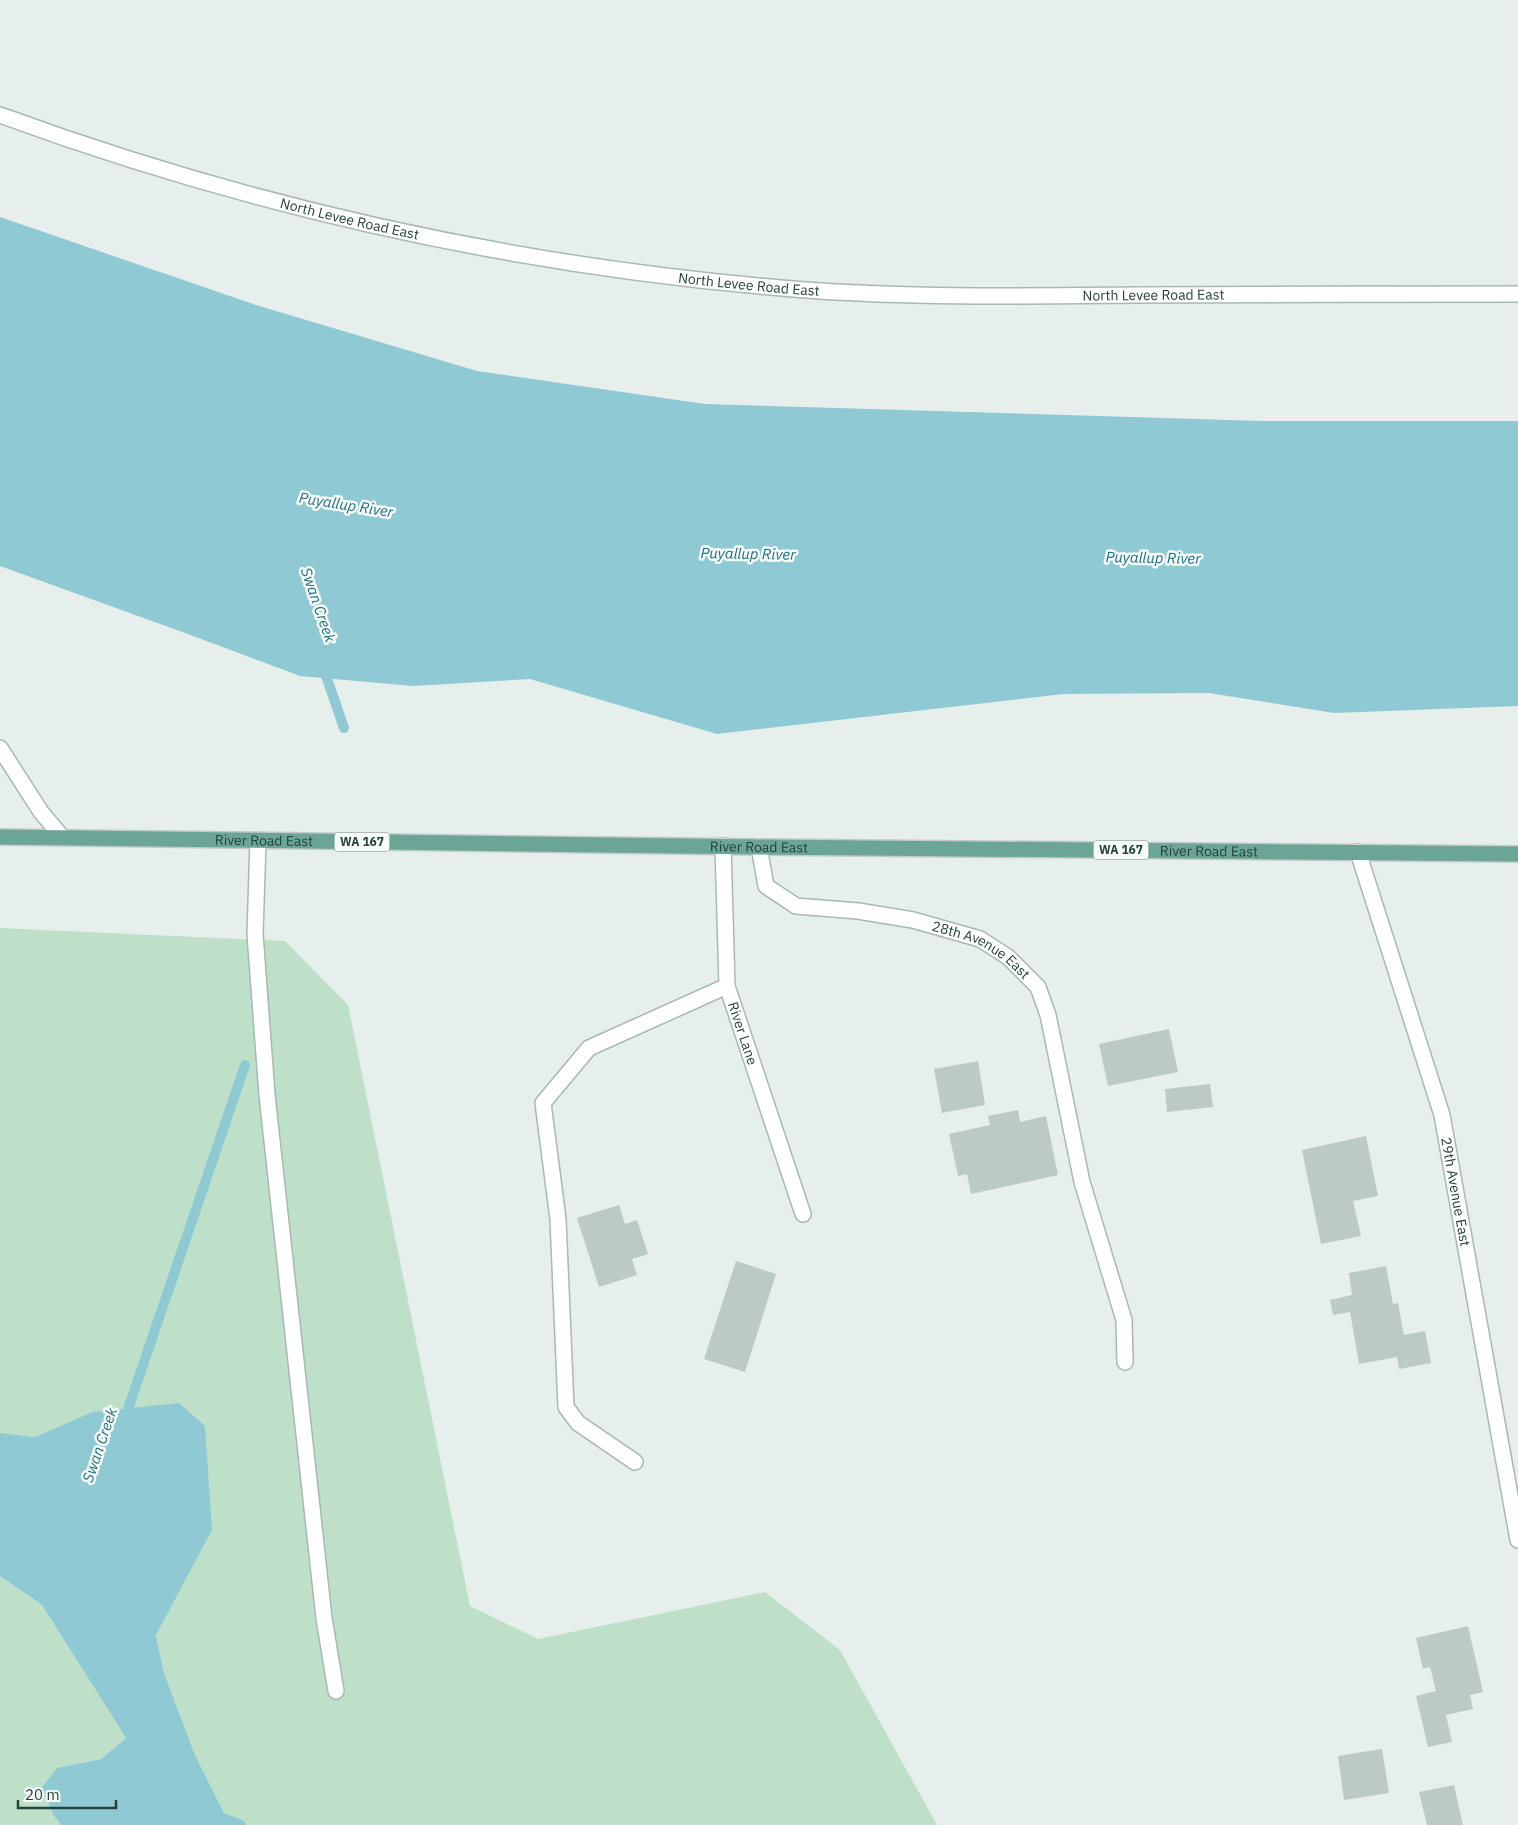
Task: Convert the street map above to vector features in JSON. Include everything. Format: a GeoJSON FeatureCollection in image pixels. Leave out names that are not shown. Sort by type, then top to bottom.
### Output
{"type":"FeatureCollection","features":[{"type":"Feature","properties":{"kind":"main road","name":"River Road East"},"geometry":{"type":"LineString","coordinates":[[0,837],[1518,854]]}},
{"type":"Feature","properties":{"kind":"street","name":"North Levee Road East"},"geometry":{"type":"LineString","coordinates":[[0,115],[62,138],[166,171],[270,200],[376,226],[483,248],[591,266],[699,280],[808,290],[937,296],[1518,294]]}},
{"type":"Feature","properties":{"kind":"street"},"geometry":{"type":"LineString","coordinates":[[0,748],[41,812],[63,838]]}},
{"type":"Feature","properties":{"kind":"street"},"geometry":{"type":"LineString","coordinates":[[258,841],[254,934],[267,1095],[324,1618],[336,1691]]}},
{"type":"Feature","properties":{"kind":"street","name":"River Lane"},"geometry":{"type":"LineString","coordinates":[[723,846],[728,986],[803,1214]]}},
{"type":"Feature","properties":{"kind":"street","name":"28th Avenue East"},"geometry":{"type":"LineString","coordinates":[[759,847],[766,886],[796,906],[913,920],[980,939],[1008,957],[1038,987],[1048,1015],[1082,1182],[1124,1320],[1125,1362]]}},
{"type":"Feature","properties":{"kind":"street","name":"29th Avenue East"},"geometry":{"type":"LineString","coordinates":[[1358,852],[1442,1115],[1518,1540]]}},
{"type":"Feature","properties":{"kind":"street"},"geometry":{"type":"LineString","coordinates":[[635,1462],[578,1423],[566,1407],[558,1219],[542,1103],[589,1048],[728,986]]}},
{"type":"Feature","properties":{"kind":"green space"},"geometry":{"type":"Polygon","coordinates":[[[0,928],[285,941],[348,1005],[470,1606],[538,1639],[765,1592],[840,1650],[937,1825],[230,1825],[195,1755],[164,1673],[156,1634],[212,1530],[92,1412],[35,1437],[0,1433],[0,928]]]}},
{"type":"Feature","properties":{"kind":"green space"},"geometry":{"type":"Polygon","coordinates":[[[0,1576],[42,1605],[126,1738],[101,1759],[57,1768],[54,1816],[61,1825],[0,1825],[0,1576]]]}},
{"type":"Feature","properties":{"kind":"water","name":"Puyallup River"},"geometry":{"type":"Polygon","coordinates":[[[0,217],[256,305],[477,371],[705,404],[1262,421],[1518,421],[1518,706],[1334,713],[1209,693],[1063,694],[717,734],[530,679],[413,686],[300,676],[0,566],[0,217]]]}},
{"type":"Feature","properties":{"kind":"water"},"geometry":{"type":"Polygon","coordinates":[[[179,1403],[205,1426],[212,1530],[156,1635],[164,1673],[195,1755],[230,1825],[61,1825],[54,1816],[42,1787],[57,1768],[101,1759],[126,1738],[42,1605],[0,1576],[0,1433],[35,1437],[92,1412],[179,1403]]]}},
{"type":"Feature","properties":{"kind":"building"},"geometry":{"type":"Polygon","coordinates":[[[1169,1029],[1178,1072],[1108,1086],[1099,1044],[1169,1029]]]}},
{"type":"Feature","properties":{"kind":"building"},"geometry":{"type":"Polygon","coordinates":[[[978,1061],[985,1105],[942,1113],[934,1069],[978,1061]]]}},
{"type":"Feature","properties":{"kind":"building"},"geometry":{"type":"Polygon","coordinates":[[[1210,1084],[1213,1107],[1167,1112],[1165,1089],[1210,1084]]]}},
{"type":"Feature","properties":{"kind":"building"},"geometry":{"type":"Polygon","coordinates":[[[1018,1110],[1020,1122],[1046,1116],[1058,1175],[971,1194],[967,1174],[958,1176],[949,1134],[990,1125],[988,1116],[1018,1110]]]}},
{"type":"Feature","properties":{"kind":"building"},"geometry":{"type":"Polygon","coordinates":[[[1366,1136],[1378,1196],[1353,1201],[1361,1236],[1321,1244],[1302,1150],[1366,1136]]]}},
{"type":"Feature","properties":{"kind":"building"},"geometry":{"type":"Polygon","coordinates":[[[619,1205],[625,1224],[637,1220],[648,1254],[632,1259],[637,1275],[599,1287],[577,1218],[619,1205]]]}},
{"type":"Feature","properties":{"kind":"building"},"geometry":{"type":"Polygon","coordinates":[[[736,1261],[776,1274],[745,1372],[704,1359],[736,1261]]]}},
{"type":"Feature","properties":{"kind":"building"},"geometry":{"type":"Polygon","coordinates":[[[1386,1266],[1393,1304],[1398,1303],[1404,1335],[1425,1331],[1431,1363],[1399,1369],[1397,1357],[1359,1364],[1350,1312],[1333,1315],[1330,1300],[1352,1295],[1349,1273],[1386,1266]]]}},
{"type":"Feature","properties":{"kind":"building"},"geometry":{"type":"Polygon","coordinates":[[[1468,1626],[1483,1692],[1470,1695],[1473,1709],[1446,1715],[1452,1742],[1428,1747],[1416,1696],[1436,1691],[1430,1667],[1423,1669],[1416,1638],[1468,1626]]]}},
{"type":"Feature","properties":{"kind":"building"},"geometry":{"type":"Polygon","coordinates":[[[1382,1749],[1389,1793],[1344,1800],[1338,1756],[1382,1749]]]}},
{"type":"Feature","properties":{"kind":"building"},"geometry":{"type":"Polygon","coordinates":[[[1454,1785],[1463,1825],[1427,1825],[1419,1792],[1454,1785]]]}},
{"type":"Feature","properties":{"kind":"waterway","name":"Swan Creek"},"geometry":{"type":"LineString","coordinates":[[323,667],[344,728]]}},
{"type":"Feature","properties":{"kind":"waterway","name":"Swan Creek"},"geometry":{"type":"LineString","coordinates":[[124,1421],[245,1065]]}},
{"type":"Feature","properties":{"kind":"waterway"},"geometry":{"type":"LineString","coordinates":[[214,1815],[241,1825]]}}]}
